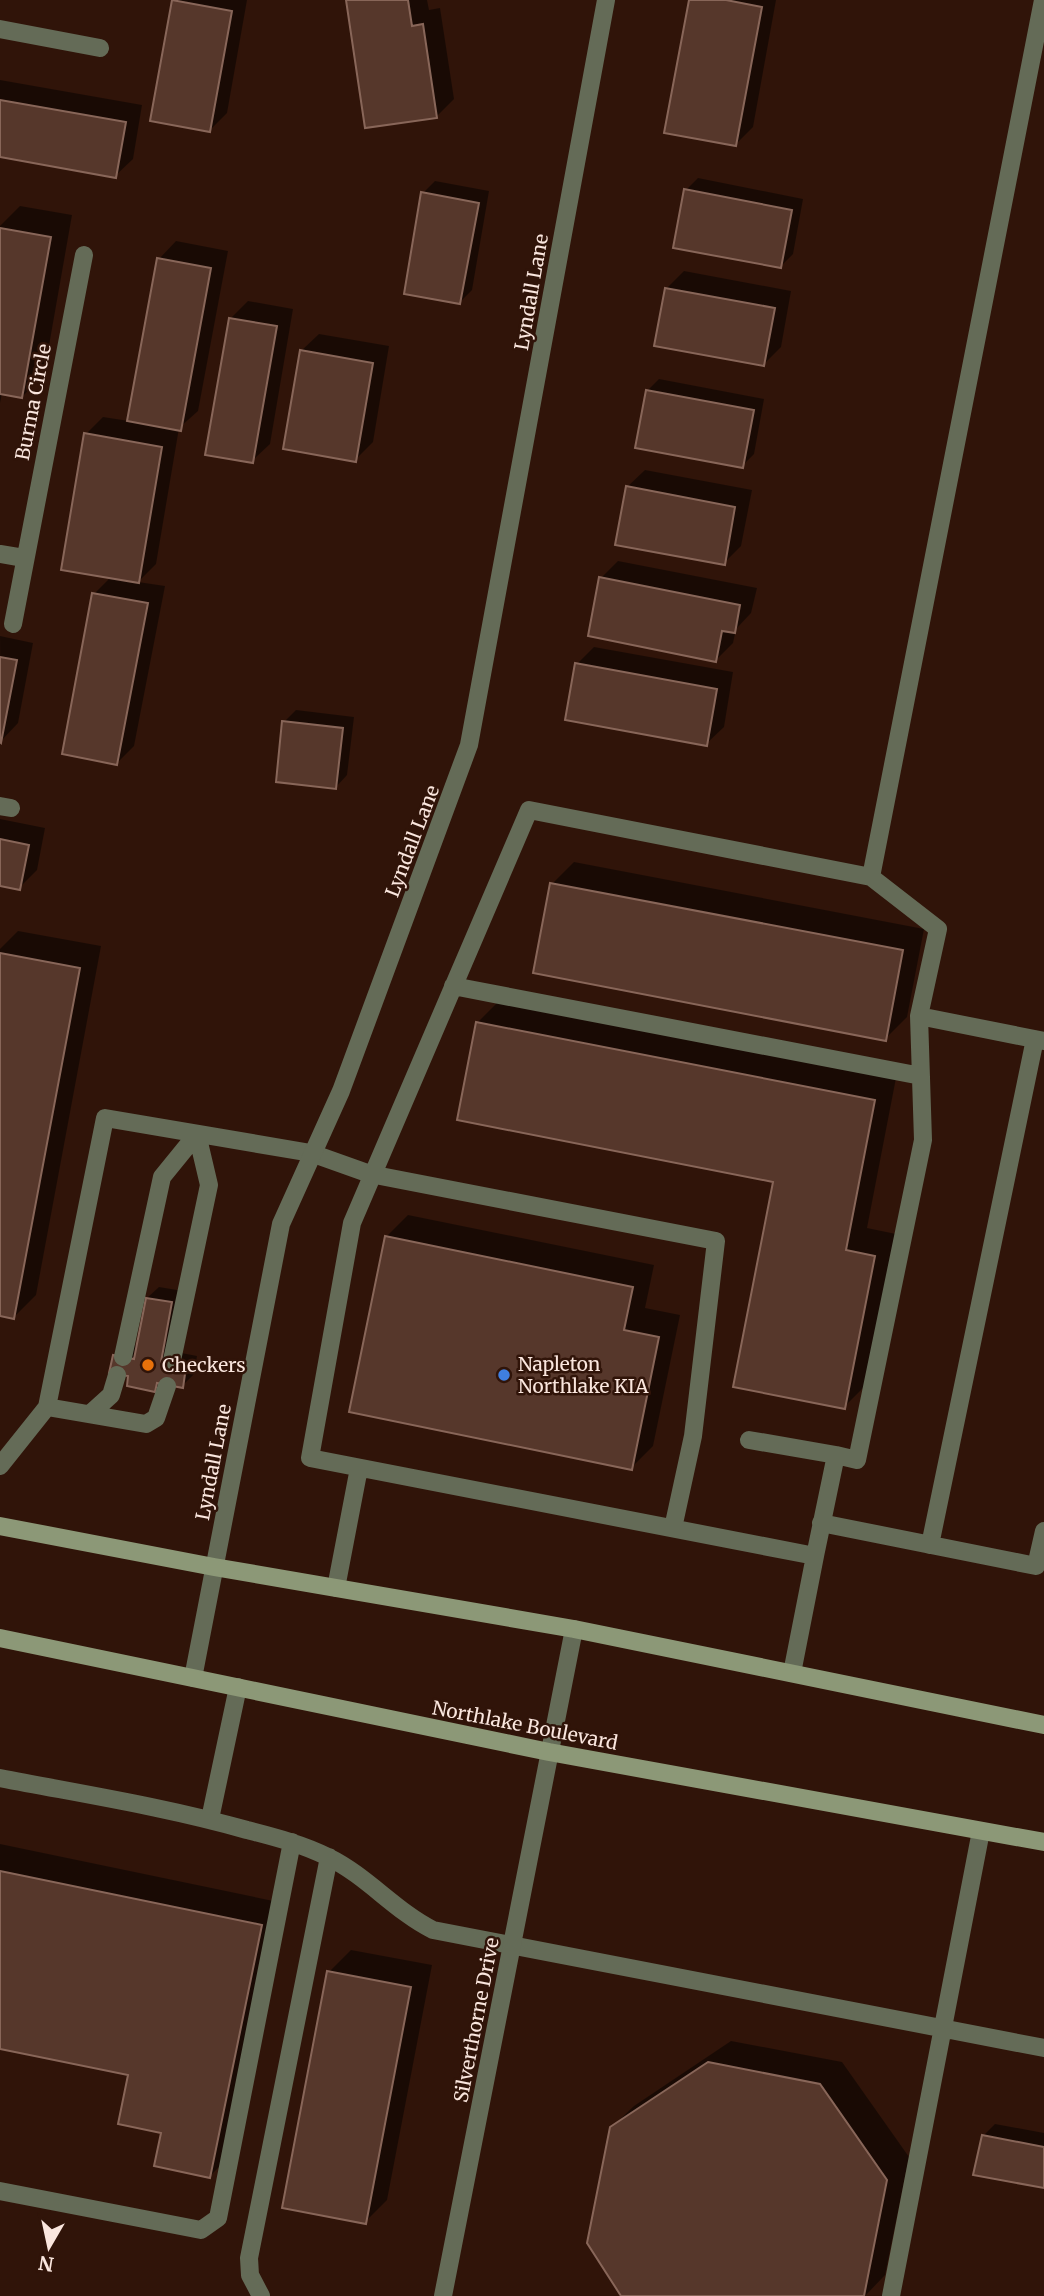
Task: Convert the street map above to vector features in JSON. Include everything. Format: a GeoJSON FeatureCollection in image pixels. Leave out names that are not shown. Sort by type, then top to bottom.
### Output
{"type":"FeatureCollection","features":[{"type":"Feature","properties":{"kind":"main road"},"geometry":{"type":"LineString","coordinates":[[0,1525],[214,1567],[575,1629],[1044,1725]]}},
{"type":"Feature","properties":{"kind":"main road","name":"Northlake Boulevard"},"geometry":{"type":"LineString","coordinates":[[0,1638],[549,1752],[1044,1842]]}},
{"type":"Feature","properties":{"kind":"street","name":"Lyndall Lane"},"geometry":{"type":"LineString","coordinates":[[193,1678],[281,1224],[341,1091],[469,745],[606,0]]}},
{"type":"Feature","properties":{"kind":"street"},"geometry":{"type":"LineString","coordinates":[[871,877],[1044,0]]}},
{"type":"Feature","properties":{"kind":"street"},"geometry":{"type":"LineString","coordinates":[[0,29],[100,48]]}},
{"type":"Feature","properties":{"kind":"street","name":"Burma Circle"},"geometry":{"type":"LineString","coordinates":[[13,624],[84,255]]}},
{"type":"Feature","properties":{"kind":"street"},"geometry":{"type":"LineString","coordinates":[[0,554],[24,558]]}},
{"type":"Feature","properties":{"kind":"street"},"geometry":{"type":"LineString","coordinates":[[749,1440],[857,1460],[923,1140],[919,1016],[938,929],[871,877],[529,810],[370,1174],[352,1223],[310,1458],[815,1556]]}},
{"type":"Feature","properties":{"kind":"street"},"geometry":{"type":"LineString","coordinates":[[453,986],[921,1076]]}},
{"type":"Feature","properties":{"kind":"street"},"geometry":{"type":"LineString","coordinates":[[919,1016],[1039,1040],[930,1545]]}},
{"type":"Feature","properties":{"kind":"street"},"geometry":{"type":"LineString","coordinates":[[0,1466],[47,1407],[105,1118],[311,1153],[370,1174],[716,1241],[693,1436],[673,1528]]}},
{"type":"Feature","properties":{"kind":"street"},"geometry":{"type":"LineString","coordinates":[[123,1357],[162,1177],[197,1134]]}},
{"type":"Feature","properties":{"kind":"street"},"geometry":{"type":"LineString","coordinates":[[171,1365],[209,1185],[197,1134]]}},
{"type":"Feature","properties":{"kind":"street"},"geometry":{"type":"LineString","coordinates":[[90,1414],[111,1395],[117,1375]]}},
{"type":"Feature","properties":{"kind":"street"},"geometry":{"type":"LineString","coordinates":[[47,1407],[146,1424],[156,1418],[167,1386]]}},
{"type":"Feature","properties":{"kind":"street"},"geometry":{"type":"LineString","coordinates":[[792,1673],[835,1455]]}},
{"type":"Feature","properties":{"kind":"street"},"geometry":{"type":"LineString","coordinates":[[336,1588],[359,1468]]}},
{"type":"Feature","properties":{"kind":"street"},"geometry":{"type":"LineString","coordinates":[[821,1523],[1036,1566],[1044,1531]]}},
{"type":"Feature","properties":{"kind":"street","name":"Silverthorne Drive"},"geometry":{"type":"LineString","coordinates":[[443,2296],[575,1629]]}},
{"type":"Feature","properties":{"kind":"street"},"geometry":{"type":"LineString","coordinates":[[210,1819],[238,1687]]}},
{"type":"Feature","properties":{"kind":"street"},"geometry":{"type":"LineString","coordinates":[[0,1777],[210,1819],[292,1842],[329,1857],[377,1888],[415,1920],[433,1930],[1044,2048]]}},
{"type":"Feature","properties":{"kind":"street"},"geometry":{"type":"LineString","coordinates":[[891,2296],[981,1831]]}},
{"type":"Feature","properties":{"kind":"street"},"geometry":{"type":"LineString","coordinates":[[0,2191],[201,2230],[218,2218],[292,1842]]}},
{"type":"Feature","properties":{"kind":"street"},"geometry":{"type":"LineString","coordinates":[[261,2296],[250,2275],[249,2258],[329,1857]]}},
{"type":"Feature","properties":{"kind":"building"},"geometry":{"type":"Polygon","coordinates":[[[172,0],[232,11],[210,132],[150,121],[172,0]]]}},
{"type":"Feature","properties":{"kind":"building"},"geometry":{"type":"Polygon","coordinates":[[[346,0],[408,0],[412,26],[423,24],[437,118],[365,128],[346,0]]]}},
{"type":"Feature","properties":{"kind":"building"},"geometry":{"type":"Polygon","coordinates":[[[689,0],[726,0],[762,7],[736,146],[664,133],[689,0]]]}},
{"type":"Feature","properties":{"kind":"building"},"geometry":{"type":"Polygon","coordinates":[[[0,100],[126,122],[116,178],[0,157],[0,100]]]}},
{"type":"Feature","properties":{"kind":"building"},"geometry":{"type":"Polygon","coordinates":[[[684,189],[792,210],[781,268],[673,248],[684,189]]]}},
{"type":"Feature","properties":{"kind":"building"},"geometry":{"type":"Polygon","coordinates":[[[421,192],[479,203],[460,304],[404,294],[421,192]]]}},
{"type":"Feature","properties":{"kind":"building"},"geometry":{"type":"Polygon","coordinates":[[[0,228],[51,237],[22,398],[0,394],[0,228]]]}},
{"type":"Feature","properties":{"kind":"building"},"geometry":{"type":"Polygon","coordinates":[[[157,258],[211,268],[181,431],[127,421],[157,258]]]}},
{"type":"Feature","properties":{"kind":"building"},"geometry":{"type":"Polygon","coordinates":[[[665,288],[775,308],[764,366],[654,346],[665,288]]]}},
{"type":"Feature","properties":{"kind":"building"},"geometry":{"type":"Polygon","coordinates":[[[229,318],[277,326],[253,463],[205,455],[229,318]]]}},
{"type":"Feature","properties":{"kind":"building"},"geometry":{"type":"Polygon","coordinates":[[[300,350],[373,363],[356,462],[283,449],[300,350]]]}},
{"type":"Feature","properties":{"kind":"building"},"geometry":{"type":"Polygon","coordinates":[[[646,390],[754,410],[743,468],[635,448],[646,390]]]}},
{"type":"Feature","properties":{"kind":"building"},"geometry":{"type":"Polygon","coordinates":[[[84,433],[162,447],[139,583],[61,570],[84,433]]]}},
{"type":"Feature","properties":{"kind":"building"},"geometry":{"type":"Polygon","coordinates":[[[626,486],[735,507],[725,565],[615,545],[626,486]]]}},
{"type":"Feature","properties":{"kind":"building"},"geometry":{"type":"Polygon","coordinates":[[[599,577],[740,605],[735,633],[722,631],[716,662],[588,636],[599,577]]]}},
{"type":"Feature","properties":{"kind":"building"},"geometry":{"type":"Polygon","coordinates":[[[92,593],[148,603],[117,765],[62,754],[92,593]]]}},
{"type":"Feature","properties":{"kind":"building"},"geometry":{"type":"Polygon","coordinates":[[[0,657],[17,660],[1,743],[0,742],[0,657]]]}},
{"type":"Feature","properties":{"kind":"building"},"geometry":{"type":"Polygon","coordinates":[[[575,663],[717,689],[707,746],[565,720],[575,663]]]}},
{"type":"Feature","properties":{"kind":"building"},"geometry":{"type":"Polygon","coordinates":[[[282,721],[343,728],[336,789],[276,782],[282,721]]]}},
{"type":"Feature","properties":{"kind":"building"},"geometry":{"type":"Polygon","coordinates":[[[0,839],[29,845],[20,890],[0,886],[0,839]]]}},
{"type":"Feature","properties":{"kind":"building"},"geometry":{"type":"Polygon","coordinates":[[[550,883],[903,950],[886,1041],[533,973],[550,883]]]}},
{"type":"Feature","properties":{"kind":"building"},"geometry":{"type":"Polygon","coordinates":[[[0,953],[80,968],[14,1319],[0,1316],[0,953]]]}},
{"type":"Feature","properties":{"kind":"building"},"geometry":{"type":"Polygon","coordinates":[[[476,1022],[875,1100],[846,1250],[875,1256],[845,1409],[733,1387],[773,1182],[457,1120],[476,1022]]]}},
{"type":"Feature","properties":{"kind":"building","name":"Napleton Northlake KIA"},"geometry":{"type":"Polygon","coordinates":[[[385,1236],[633,1287],[624,1330],[659,1337],[632,1470],[349,1412],[385,1236]]]}},
{"type":"Feature","properties":{"kind":"building"},"geometry":{"type":"Polygon","coordinates":[[[146,1298],[172,1302],[161,1362],[186,1367],[183,1388],[157,1383],[155,1392],[127,1386],[128,1376],[109,1373],[113,1355],[134,1359],[146,1298]]]}},
{"type":"Feature","properties":{"kind":"building"},"geometry":{"type":"Polygon","coordinates":[[[0,1871],[262,1925],[210,2178],[154,2166],[161,2133],[118,2124],[128,2075],[0,2049],[0,1871]]]}},
{"type":"Feature","properties":{"kind":"building"},"geometry":{"type":"Polygon","coordinates":[[[327,1971],[411,1987],[366,2224],[282,2208],[327,1971]]]}},
{"type":"Feature","properties":{"kind":"building"},"geometry":{"type":"Polygon","coordinates":[[[708,2062],[820,2084],[887,2180],[864,2296],[621,2296],[587,2243],[610,2127],[708,2062]]]}},
{"type":"Feature","properties":{"kind":"building"},"geometry":{"type":"Polygon","coordinates":[[[982,2135],[1044,2147],[1044,2188],[973,2175],[982,2135]]]}},
{"type":"Feature","properties":{"kind":"place","name":"Checkers"},"geometry":{"type":"Point","coordinates":[148,1365]}},
{"type":"Feature","properties":{"kind":"place","name":"Napleton Northlake KIA"},"geometry":{"type":"Point","coordinates":[504,1375]}}]}
